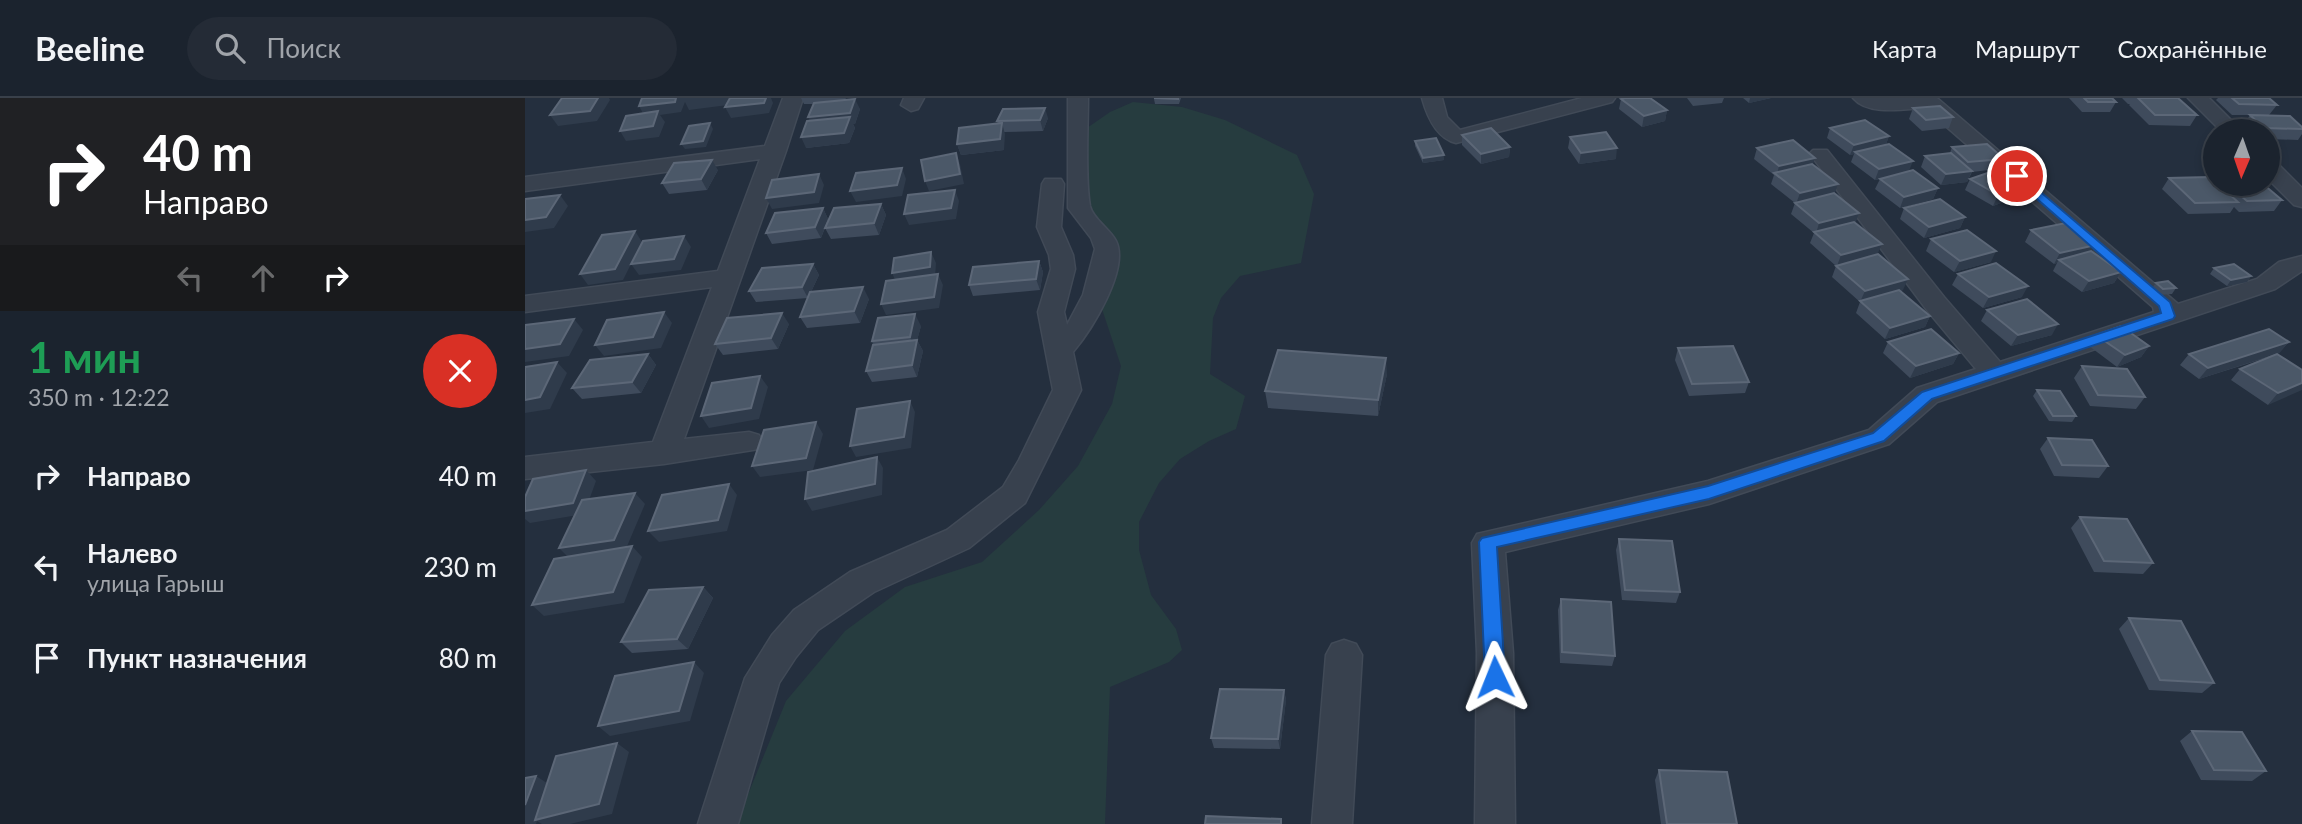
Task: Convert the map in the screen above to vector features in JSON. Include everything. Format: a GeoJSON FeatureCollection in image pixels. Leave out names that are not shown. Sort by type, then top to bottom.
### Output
{"type":"FeatureCollection","features":[{"type":"Feature","properties":{"kind":"street"},"geometry":{"type":"LineString","coordinates":[[664,453],[776,151],[793,98]]}},
{"type":"Feature","properties":{"kind":"street"},"geometry":{"type":"LineString","coordinates":[[1060,351],[1080,327],[1095,301],[1107,256],[1106,243],[1084,219],[1079,208],[1078,98]]}},
{"type":"Feature","properties":{"kind":"street"},"geometry":{"type":"LineString","coordinates":[[1432,98],[1439,119],[1456,137],[1605,98]]}},
{"type":"Feature","properties":{"kind":"street"},"geometry":{"type":"LineString","coordinates":[[1863,98],[1884,104],[1930,102],[2165,304],[2168,316]]}},
{"type":"Feature","properties":{"kind":"street"},"geometry":{"type":"LineString","coordinates":[[2198,98],[2220,119]]}},
{"type":"Feature","properties":{"kind":"street"},"geometry":{"type":"LineString","coordinates":[[525,184],[776,151]]}},
{"type":"Feature","properties":{"kind":"street"},"geometry":{"type":"LineString","coordinates":[[1820,154],[1935,303],[1995,374]]}},
{"type":"Feature","properties":{"kind":"street"},"geometry":{"type":"LineString","coordinates":[[2280,174],[2302,181]]}},
{"type":"Feature","properties":{"kind":"street"},"geometry":{"type":"LineString","coordinates":[[2280,178],[2302,200]]}},
{"type":"Feature","properties":{"kind":"street"},"geometry":{"type":"LineString","coordinates":[[718,824],[764,678],[784,646],[806,620],[862,582],[958,539],[1014,495],[1067,390],[1051,312],[1063,269],[1062,255],[1049,227],[1053,184]]}},
{"type":"Feature","properties":{"kind":"street"},"geometry":{"type":"LineString","coordinates":[[1495,824],[1495,653],[1488,542],[1709,492],[1879,437],[1927,395],[2266,284],[2288,267],[2302,263]]}},
{"type":"Feature","properties":{"kind":"street"},"geometry":{"type":"LineString","coordinates":[[525,304],[728,277]]}},
{"type":"Feature","properties":{"kind":"street"},"geometry":{"type":"LineString","coordinates":[[525,468],[750,442]]}},
{"type":"Feature","properties":{"kind":"street"},"geometry":{"type":"LineString","coordinates":[[1332,824],[1344,655]]}},
{"type":"Feature","properties":{"kind":"green space"},"geometry":{"type":"Polygon","coordinates":[[[1133,102],[1182,107],[1225,120],[1297,155],[1314,194],[1301,263],[1240,276],[1221,298],[1213,318],[1210,374],[1245,396],[1236,429],[1209,441],[1180,459],[1159,483],[1139,522],[1139,550],[1151,595],[1176,629],[1182,650],[1169,662],[1110,687],[1105,824],[736,824],[786,701],[845,631],[905,587],[982,562],[1039,510],[1078,466],[1112,404],[1121,366],[1101,306],[1097,220],[1088,202],[1087,128],[1110,112],[1133,102]]]}},
{"type":"Feature","properties":{"kind":"building"},"geometry":{"type":"Polygon","coordinates":[[[562,98],[598,98],[590,111],[550,115],[562,98]]]}},
{"type":"Feature","properties":{"kind":"building"},"geometry":{"type":"Polygon","coordinates":[[[642,98],[676,98],[675,102],[639,106],[642,98]]]}},
{"type":"Feature","properties":{"kind":"building"},"geometry":{"type":"Polygon","coordinates":[[[730,98],[766,98],[764,103],[725,107],[730,98]]]}},
{"type":"Feature","properties":{"kind":"building"},"geometry":{"type":"Polygon","coordinates":[[[1650,98],[1667,110],[1644,116],[1621,99],[1650,98]]]}},
{"type":"Feature","properties":{"kind":"building"},"geometry":{"type":"Polygon","coordinates":[[[2084,98],[2112,98],[2116,102],[2088,102],[2084,98]]]}},
{"type":"Feature","properties":{"kind":"building"},"geometry":{"type":"Polygon","coordinates":[[[2138,98],[2178,98],[2197,115],[2155,115],[2138,98]]]}},
{"type":"Feature","properties":{"kind":"building"},"geometry":{"type":"Polygon","coordinates":[[[2232,98],[2269,98],[2277,105],[2239,104],[2232,98]]]}},
{"type":"Feature","properties":{"kind":"building"},"geometry":{"type":"Polygon","coordinates":[[[855,99],[850,113],[808,117],[814,103],[855,99]]]}},
{"type":"Feature","properties":{"kind":"building"},"geometry":{"type":"Polygon","coordinates":[[[1940,106],[1953,117],[1926,120],[1913,108],[1940,106]]]}},
{"type":"Feature","properties":{"kind":"building"},"geometry":{"type":"Polygon","coordinates":[[[1045,108],[1040,120],[997,121],[1003,109],[1045,108]]]}},
{"type":"Feature","properties":{"kind":"building"},"geometry":{"type":"Polygon","coordinates":[[[658,111],[653,126],[620,131],[626,116],[658,111]]]}},
{"type":"Feature","properties":{"kind":"building"},"geometry":{"type":"Polygon","coordinates":[[[2250,115],[2290,116],[2302,129],[2280,128],[2280,119],[2254,119],[2250,115]]]}},
{"type":"Feature","properties":{"kind":"building"},"geometry":{"type":"Polygon","coordinates":[[[850,117],[844,133],[801,137],[807,121],[850,117]]]}},
{"type":"Feature","properties":{"kind":"building"},"geometry":{"type":"Polygon","coordinates":[[[1865,120],[1889,136],[1854,145],[1830,128],[1865,120]]]}},
{"type":"Feature","properties":{"kind":"building"},"geometry":{"type":"Polygon","coordinates":[[[710,123],[703,141],[681,144],[689,126],[710,123]]]}},
{"type":"Feature","properties":{"kind":"building"},"geometry":{"type":"Polygon","coordinates":[[[1002,123],[1000,139],[957,144],[959,128],[1002,123]]]}},
{"type":"Feature","properties":{"kind":"building"},"geometry":{"type":"Polygon","coordinates":[[[1491,128],[1510,147],[1481,154],[1462,135],[1491,128]]]}},
{"type":"Feature","properties":{"kind":"building"},"geometry":{"type":"Polygon","coordinates":[[[1606,132],[1617,148],[1581,153],[1570,137],[1606,132]]]}},
{"type":"Feature","properties":{"kind":"building"},"geometry":{"type":"Polygon","coordinates":[[[1436,138],[1444,155],[1423,158],[1415,141],[1436,138]]]}},
{"type":"Feature","properties":{"kind":"building"},"geometry":{"type":"Polygon","coordinates":[[[1793,140],[1815,158],[1779,166],[1757,148],[1793,140]]]}},
{"type":"Feature","properties":{"kind":"building"},"geometry":{"type":"Polygon","coordinates":[[[1889,144],[1913,161],[1879,169],[1855,152],[1889,144]]]}},
{"type":"Feature","properties":{"kind":"building"},"geometry":{"type":"Polygon","coordinates":[[[1987,144],[2004,159],[1968,162],[1952,147],[1987,144]]]}},
{"type":"Feature","properties":{"kind":"building"},"geometry":{"type":"Polygon","coordinates":[[[956,153],[960,174],[925,181],[921,160],[956,153]]]}},
{"type":"Feature","properties":{"kind":"building"},"geometry":{"type":"Polygon","coordinates":[[[1951,153],[1972,171],[1946,174],[1925,156],[1951,153]]]}},
{"type":"Feature","properties":{"kind":"building"},"geometry":{"type":"Polygon","coordinates":[[[712,160],[701,179],[662,183],[674,163],[712,160]]]}},
{"type":"Feature","properties":{"kind":"building"},"geometry":{"type":"Polygon","coordinates":[[[1812,164],[1838,184],[1800,193],[1774,173],[1812,164]]]}},
{"type":"Feature","properties":{"kind":"building"},"geometry":{"type":"Polygon","coordinates":[[[902,168],[897,185],[850,191],[856,173],[902,168]]]}},
{"type":"Feature","properties":{"kind":"building"},"geometry":{"type":"Polygon","coordinates":[[[1999,169],[2027,184],[1998,195],[1970,179],[1999,169]]]}},
{"type":"Feature","properties":{"kind":"building"},"geometry":{"type":"Polygon","coordinates":[[[1913,170],[1938,188],[1904,197],[1880,179],[1913,170]]]}},
{"type":"Feature","properties":{"kind":"building"},"geometry":{"type":"Polygon","coordinates":[[[819,174],[814,192],[766,198],[772,180],[819,174]]]}},
{"type":"Feature","properties":{"kind":"building"},"geometry":{"type":"Polygon","coordinates":[[[2203,177],[2203,196],[2231,196],[2238,202],[2195,203],[2169,178],[2203,177]]]}},
{"type":"Feature","properties":{"kind":"building"},"geometry":{"type":"Polygon","coordinates":[[[955,190],[951,208],[904,214],[908,195],[955,190]]]}},
{"type":"Feature","properties":{"kind":"building"},"geometry":{"type":"Polygon","coordinates":[[[1834,193],[1859,213],[1819,223],[1795,203],[1834,193]]]}},
{"type":"Feature","properties":{"kind":"building"},"geometry":{"type":"Polygon","coordinates":[[[560,195],[546,217],[525,220],[525,199],[560,195]]]}},
{"type":"Feature","properties":{"kind":"building"},"geometry":{"type":"Polygon","coordinates":[[[2241,196],[2277,196],[2282,200],[2247,201],[2241,196]]]}},
{"type":"Feature","properties":{"kind":"building"},"geometry":{"type":"Polygon","coordinates":[[[1940,199],[1965,217],[1929,227],[1904,208],[1940,199]]]}},
{"type":"Feature","properties":{"kind":"building"},"geometry":{"type":"Polygon","coordinates":[[[881,204],[874,223],[825,228],[834,208],[881,204]]]}},
{"type":"Feature","properties":{"kind":"building"},"geometry":{"type":"Polygon","coordinates":[[[823,208],[815,227],[766,233],[775,213],[823,208]]]}},
{"type":"Feature","properties":{"kind":"building"},"geometry":{"type":"Polygon","coordinates":[[[1854,222],[1882,244],[1841,255],[1814,232],[1854,222]]]}},
{"type":"Feature","properties":{"kind":"building"},"geometry":{"type":"Polygon","coordinates":[[[2066,223],[2096,245],[2060,253],[2031,230],[2066,223]]]}},
{"type":"Feature","properties":{"kind":"building"},"geometry":{"type":"Polygon","coordinates":[[[1967,230],[1996,251],[1960,261],[1931,239],[1967,230]]]}},
{"type":"Feature","properties":{"kind":"building"},"geometry":{"type":"Polygon","coordinates":[[[635,231],[615,269],[580,274],[602,235],[635,231]]]}},
{"type":"Feature","properties":{"kind":"building"},"geometry":{"type":"Polygon","coordinates":[[[684,236],[674,259],[631,264],[643,241],[684,236]]]}},
{"type":"Feature","properties":{"kind":"building"},"geometry":{"type":"Polygon","coordinates":[[[2091,251],[2121,272],[2089,281],[2059,260],[2091,251]]]}},
{"type":"Feature","properties":{"kind":"building"},"geometry":{"type":"Polygon","coordinates":[[[931,252],[930,267],[892,273],[894,258],[931,252]]]}},
{"type":"Feature","properties":{"kind":"building"},"geometry":{"type":"Polygon","coordinates":[[[1878,254],[1908,279],[1865,291],[1836,266],[1878,254]]]}},
{"type":"Feature","properties":{"kind":"building"},"geometry":{"type":"Polygon","coordinates":[[[1039,261],[1036,279],[969,285],[973,267],[1039,261]]]}},
{"type":"Feature","properties":{"kind":"building"},"geometry":{"type":"Polygon","coordinates":[[[1996,263],[2028,286],[1989,297],[1958,274],[1996,263]]]}},
{"type":"Feature","properties":{"kind":"building"},"geometry":{"type":"Polygon","coordinates":[[[813,264],[802,287],[749,291],[762,268],[813,264]]]}},
{"type":"Feature","properties":{"kind":"building"},"geometry":{"type":"Polygon","coordinates":[[[2234,264],[2251,276],[2231,280],[2214,268],[2234,264]]]}},
{"type":"Feature","properties":{"kind":"building"},"geometry":{"type":"Polygon","coordinates":[[[938,274],[934,297],[881,304],[886,281],[938,274]]]}},
{"type":"Feature","properties":{"kind":"building"},"geometry":{"type":"Polygon","coordinates":[[[2168,281],[2176,288],[2163,289],[2156,283],[2168,281]]]}},
{"type":"Feature","properties":{"kind":"building"},"geometry":{"type":"Polygon","coordinates":[[[863,287],[854,311],[800,317],[810,292],[863,287]]]}},
{"type":"Feature","properties":{"kind":"building"},"geometry":{"type":"Polygon","coordinates":[[[1899,290],[1930,316],[1890,328],[1860,301],[1899,290]]]}},
{"type":"Feature","properties":{"kind":"building"},"geometry":{"type":"Polygon","coordinates":[[[2027,299],[2058,324],[2018,335],[1987,310],[2027,299]]]}},
{"type":"Feature","properties":{"kind":"building"},"geometry":{"type":"Polygon","coordinates":[[[664,312],[653,337],[595,345],[607,320],[664,312]]]}},
{"type":"Feature","properties":{"kind":"building"},"geometry":{"type":"Polygon","coordinates":[[[782,313],[771,338],[715,344],[727,318],[782,313]]]}},
{"type":"Feature","properties":{"kind":"building"},"geometry":{"type":"Polygon","coordinates":[[[915,314],[910,337],[872,341],[878,318],[915,314]]]}},
{"type":"Feature","properties":{"kind":"building"},"geometry":{"type":"Polygon","coordinates":[[[574,319],[560,344],[525,349],[525,325],[574,319]]]}},
{"type":"Feature","properties":{"kind":"building"},"geometry":{"type":"Polygon","coordinates":[[[2121,326],[2149,346],[2125,355],[2096,335],[2121,326]]]}},
{"type":"Feature","properties":{"kind":"building"},"geometry":{"type":"Polygon","coordinates":[[[1931,329],[1959,353],[1916,366],[1888,342],[1931,329]]]}},
{"type":"Feature","properties":{"kind":"building"},"geometry":{"type":"Polygon","coordinates":[[[2269,329],[2289,342],[2208,368],[2189,354],[2269,329]]]}},
{"type":"Feature","properties":{"kind":"building"},"geometry":{"type":"Polygon","coordinates":[[[917,340],[912,365],[866,371],[873,345],[917,340]]]}},
{"type":"Feature","properties":{"kind":"building"},"geometry":{"type":"Polygon","coordinates":[[[1733,346],[1749,382],[1692,384],[1678,348],[1733,346]]]}},
{"type":"Feature","properties":{"kind":"building"},"geometry":{"type":"Polygon","coordinates":[[[1278,350],[1386,358],[1378,400],[1265,391],[1278,350]]]}},
{"type":"Feature","properties":{"kind":"building"},"geometry":{"type":"Polygon","coordinates":[[[648,354],[632,382],[572,388],[590,360],[648,354]]]}},
{"type":"Feature","properties":{"kind":"building"},"geometry":{"type":"Polygon","coordinates":[[[2277,354],[2302,370],[2302,383],[2278,393],[2240,369],[2277,354]]]}},
{"type":"Feature","properties":{"kind":"building"},"geometry":{"type":"Polygon","coordinates":[[[557,362],[540,397],[525,400],[525,367],[557,362]]]}},
{"type":"Feature","properties":{"kind":"building"},"geometry":{"type":"Polygon","coordinates":[[[2082,366],[2127,369],[2145,397],[2098,395],[2082,366]]]}},
{"type":"Feature","properties":{"kind":"building"},"geometry":{"type":"Polygon","coordinates":[[[760,376],[751,408],[701,416],[712,383],[760,376]]]}},
{"type":"Feature","properties":{"kind":"building"},"geometry":{"type":"Polygon","coordinates":[[[2037,390],[2060,391],[2076,416],[2053,416],[2037,390]]]}},
{"type":"Feature","properties":{"kind":"building"},"geometry":{"type":"Polygon","coordinates":[[[910,401],[904,437],[850,446],[857,409],[910,401]]]}},
{"type":"Feature","properties":{"kind":"building"},"geometry":{"type":"Polygon","coordinates":[[[816,422],[806,458],[752,466],[764,430],[816,422]]]}},
{"type":"Feature","properties":{"kind":"building"},"geometry":{"type":"Polygon","coordinates":[[[2048,438],[2092,440],[2108,466],[2062,465],[2048,438]]]}},
{"type":"Feature","properties":{"kind":"building"},"geometry":{"type":"Polygon","coordinates":[[[877,457],[875,484],[805,499],[808,472],[877,457]]]}},
{"type":"Feature","properties":{"kind":"building"},"geometry":{"type":"Polygon","coordinates":[[[586,470],[573,503],[525,511],[525,497],[533,479],[586,470]]]}},
{"type":"Feature","properties":{"kind":"building"},"geometry":{"type":"Polygon","coordinates":[[[729,484],[718,520],[648,531],[662,495],[729,484]]]}},
{"type":"Feature","properties":{"kind":"building"},"geometry":{"type":"Polygon","coordinates":[[[635,493],[614,540],[559,548],[582,500],[635,493]]]}},
{"type":"Feature","properties":{"kind":"building"},"geometry":{"type":"Polygon","coordinates":[[[2080,517],[2127,519],[2153,563],[2104,561],[2080,517]]]}},
{"type":"Feature","properties":{"kind":"building"},"geometry":{"type":"Polygon","coordinates":[[[1619,539],[1672,541],[1680,592],[1625,590],[1619,539]]]}},
{"type":"Feature","properties":{"kind":"building"},"geometry":{"type":"Polygon","coordinates":[[[632,546],[613,592],[532,605],[554,559],[632,546]]]}},
{"type":"Feature","properties":{"kind":"building"},"geometry":{"type":"Polygon","coordinates":[[[703,587],[677,639],[621,642],[649,590],[703,587]]]}},
{"type":"Feature","properties":{"kind":"building"},"geometry":{"type":"Polygon","coordinates":[[[1561,599],[1611,602],[1615,656],[1562,652],[1561,599]]]}},
{"type":"Feature","properties":{"kind":"building"},"geometry":{"type":"Polygon","coordinates":[[[2129,618],[2181,621],[2214,683],[2160,680],[2129,618]]]}},
{"type":"Feature","properties":{"kind":"building"},"geometry":{"type":"Polygon","coordinates":[[[694,662],[679,711],[598,726],[615,676],[694,662]]]}},
{"type":"Feature","properties":{"kind":"building"},"geometry":{"type":"Polygon","coordinates":[[[1220,689],[1284,690],[1278,739],[1211,738],[1220,689]]]}},
{"type":"Feature","properties":{"kind":"building"},"geometry":{"type":"Polygon","coordinates":[[[2192,731],[2242,732],[2266,771],[2214,770],[2192,731]]]}},
{"type":"Feature","properties":{"kind":"building"},"geometry":{"type":"Polygon","coordinates":[[[617,743],[599,804],[535,820],[556,756],[617,743]]]}},
{"type":"Feature","properties":{"kind":"building"},"geometry":{"type":"Polygon","coordinates":[[[1659,770],[1727,772],[1737,824],[1667,824],[1659,770]]]}},
{"type":"Feature","properties":{"kind":"building"},"geometry":{"type":"Polygon","coordinates":[[[536,776],[525,805],[525,778],[536,776]]]}},
{"type":"Feature","properties":{"kind":"building"},"geometry":{"type":"Polygon","coordinates":[[[1206,816],[1281,819],[1281,824],[1205,824],[1206,816]]]}},
{"type":"Feature","properties":{"kind":"route"},"geometry":{"type":"LineString","coordinates":[[1495,677],[1488,542],[1709,492],[1879,437],[1927,395],[2168,316],[2165,304],[2017,176]]}}]}
